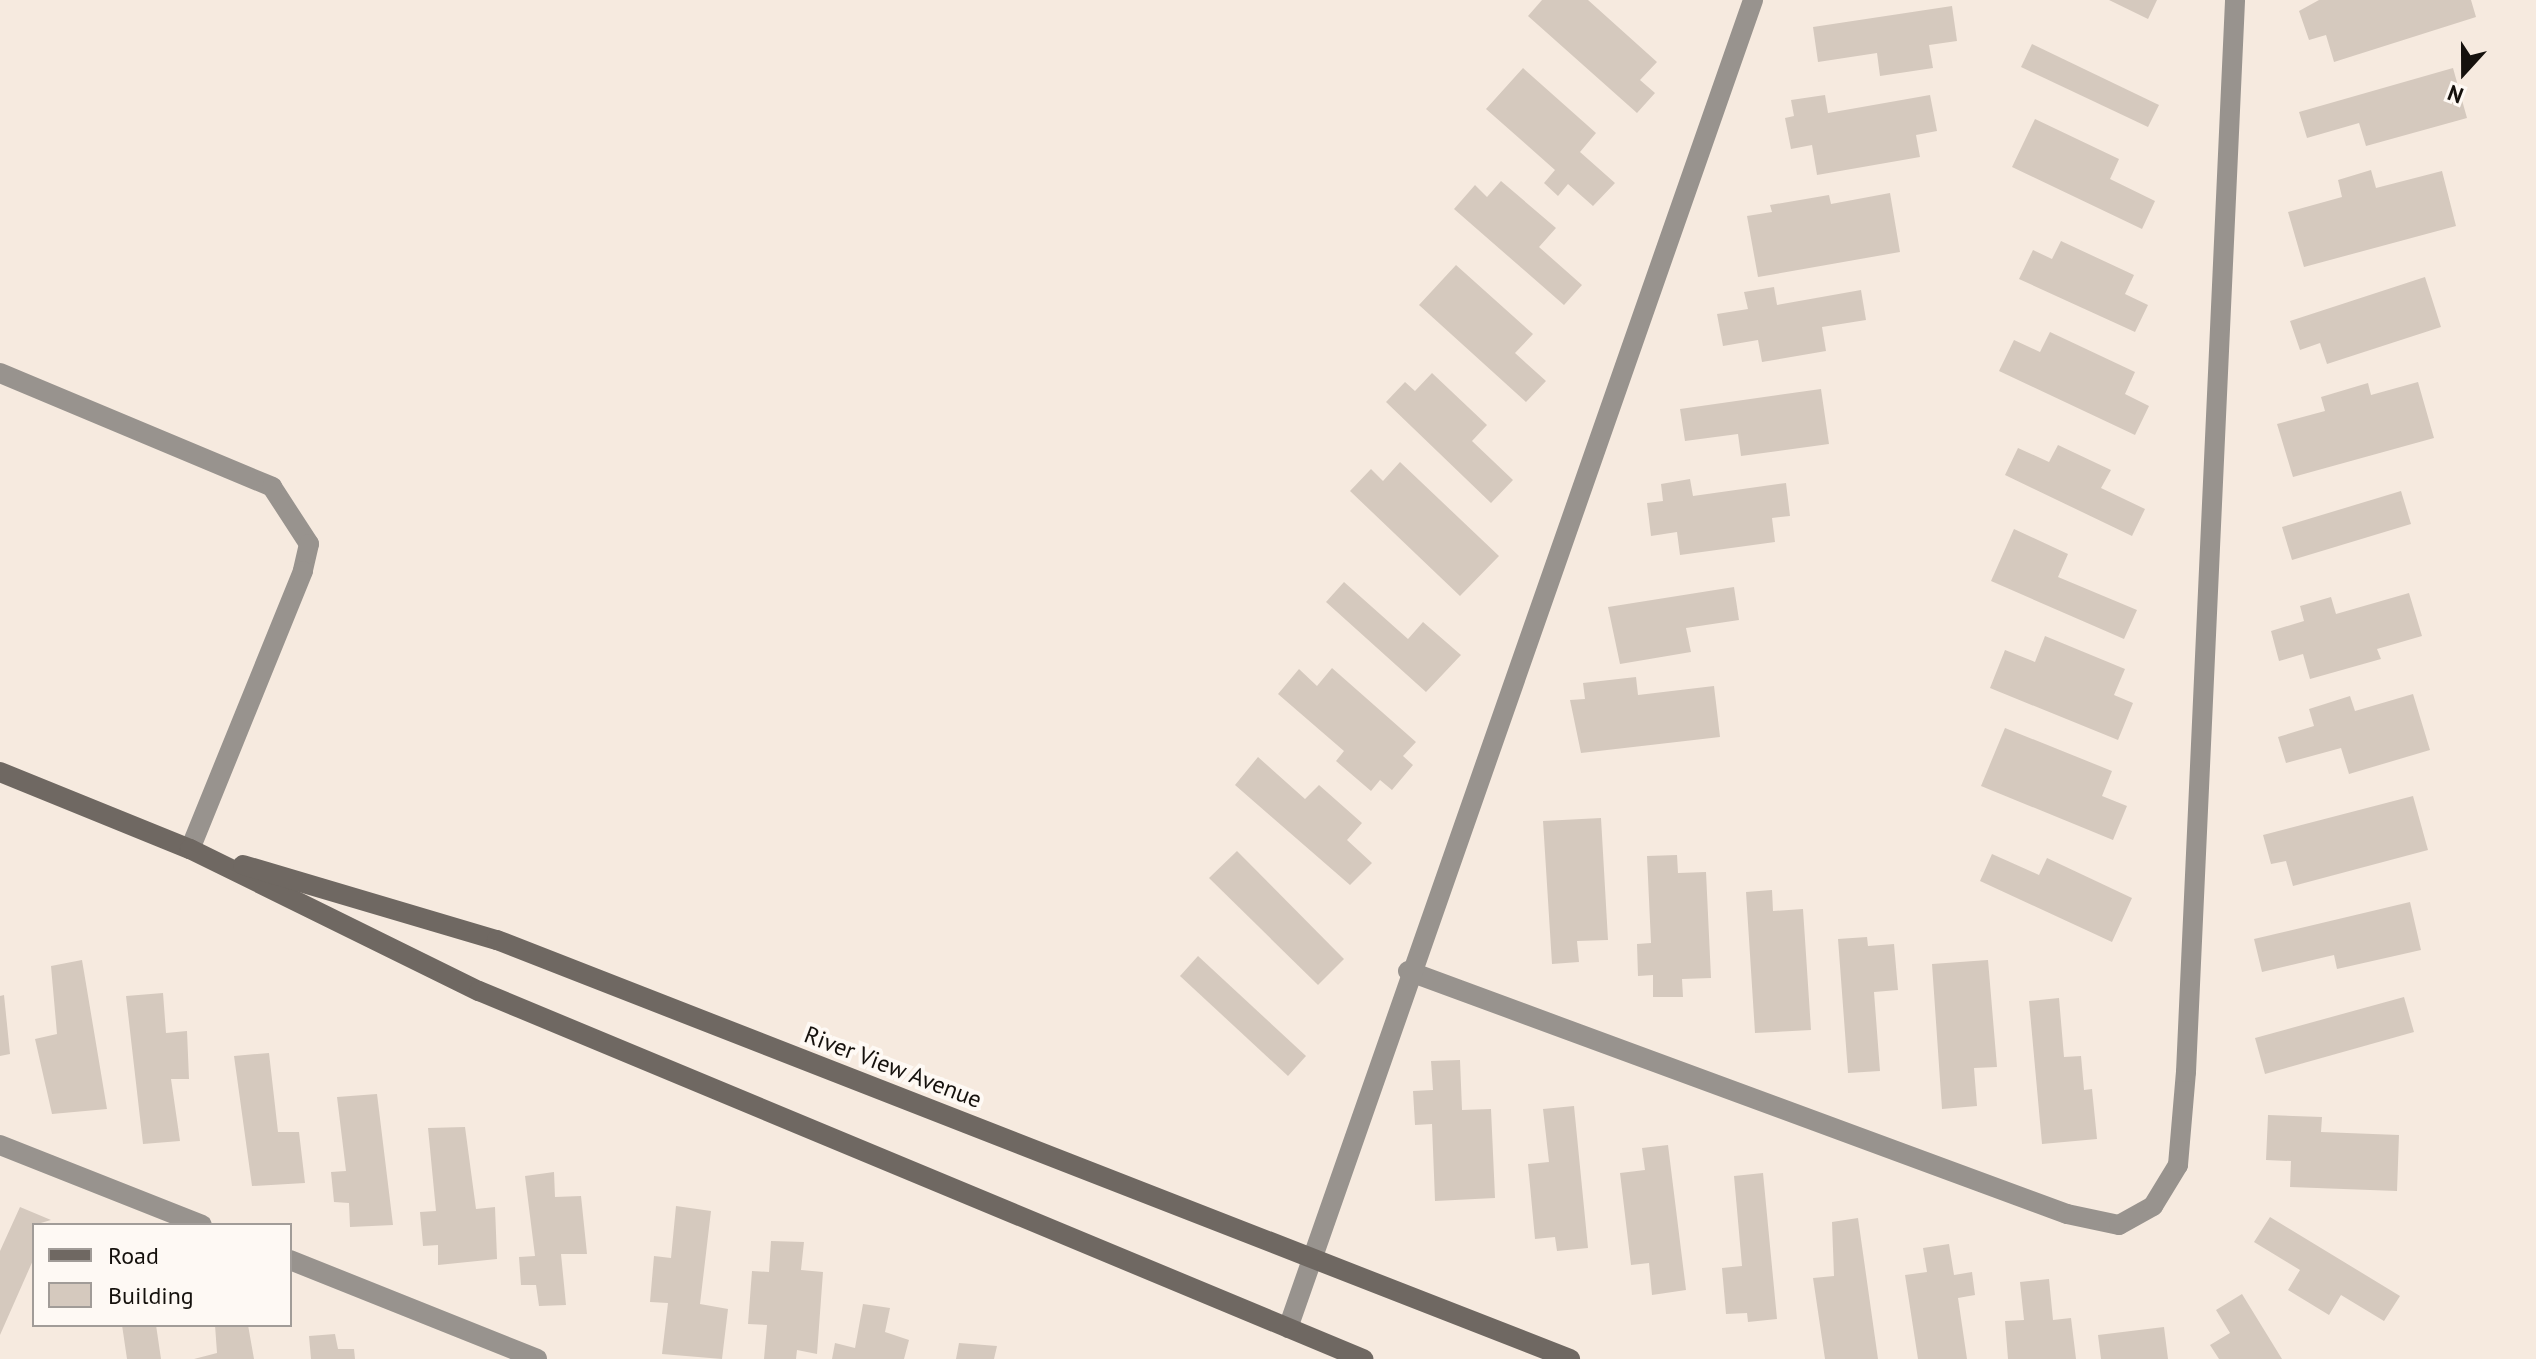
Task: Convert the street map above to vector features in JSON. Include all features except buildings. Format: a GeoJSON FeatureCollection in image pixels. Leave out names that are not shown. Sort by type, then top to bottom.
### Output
{"type":"FeatureCollection","features":[{"type":"Feature","properties":{"kind":"main road","name":"River View Avenue"},"geometry":{"type":"LineString","coordinates":[[0,772],[190,849],[479,991],[1363,1359]]}},
{"type":"Feature","properties":{"kind":"main road","name":"River View Avenue"},"geometry":{"type":"LineString","coordinates":[[190,849],[497,940],[1570,1359]]}},
{"type":"Feature","properties":{"kind":"lane"},"geometry":{"type":"LineString","coordinates":[[1288,1328],[1308,1257],[1408,971],[1753,0]]}},
{"type":"Feature","properties":{"kind":"lane"},"geometry":{"type":"LineString","coordinates":[[1408,971],[2067,1214],[2119,1225],[2153,1206],[2178,1165],[2186,1072],[2235,0]]}},
{"type":"Feature","properties":{"kind":"lane"},"geometry":{"type":"LineString","coordinates":[[0,373],[272,487],[309,544],[303,571],[190,849]]}},
{"type":"Feature","properties":{"kind":"lane"},"geometry":{"type":"LineString","coordinates":[[0,1145],[197,1223]]}},
{"type":"Feature","properties":{"kind":"lane"},"geometry":{"type":"LineString","coordinates":[[292,1261],[537,1359]]}}]}
